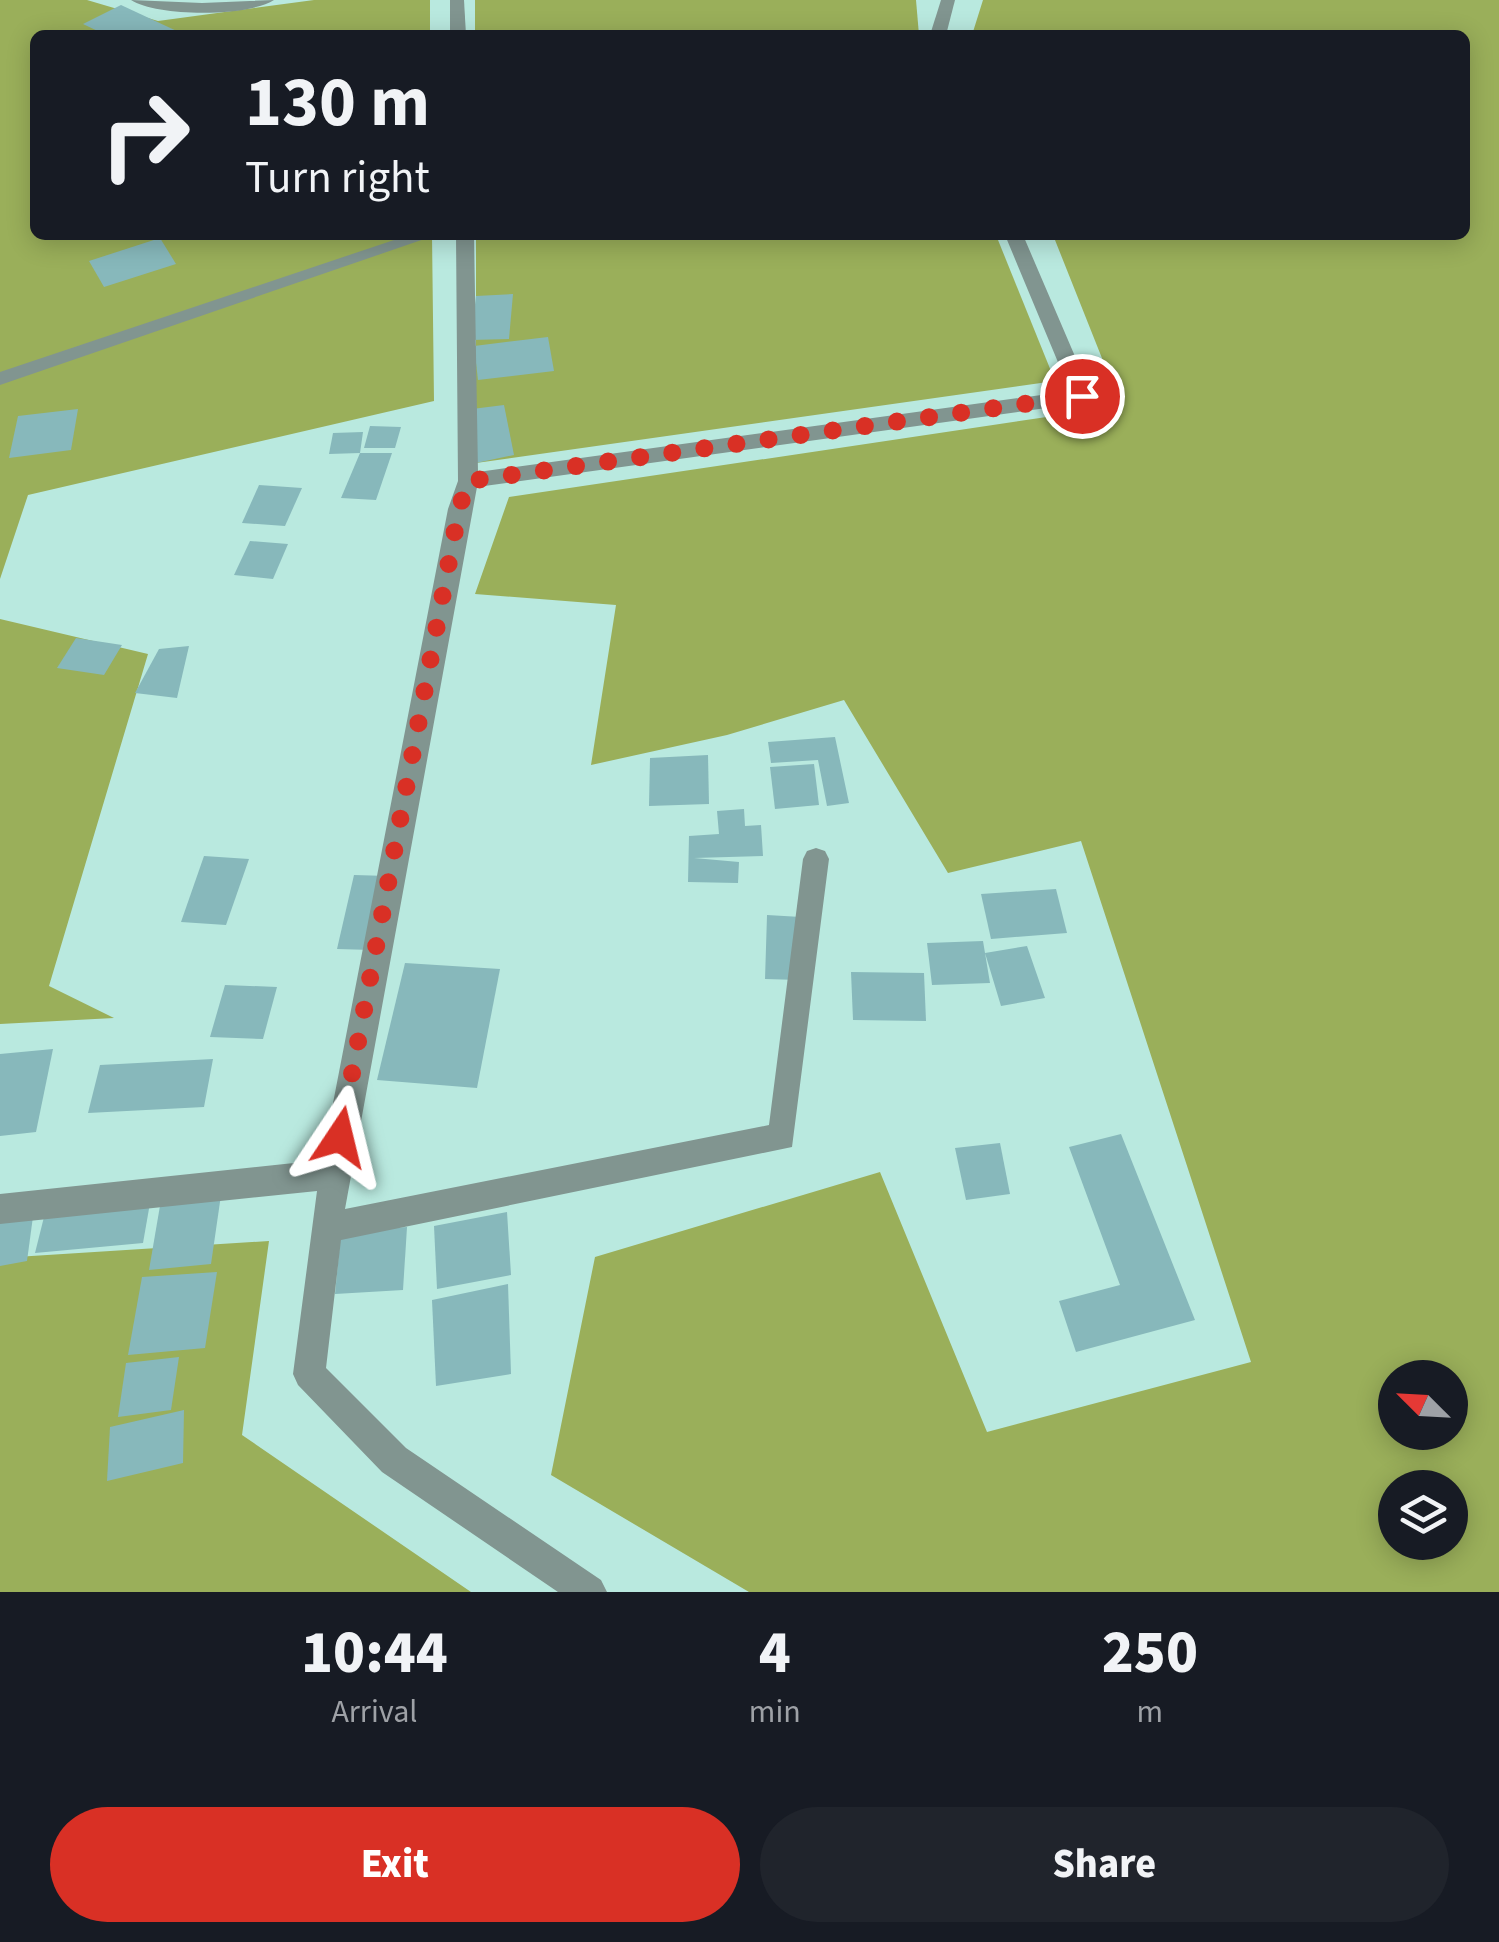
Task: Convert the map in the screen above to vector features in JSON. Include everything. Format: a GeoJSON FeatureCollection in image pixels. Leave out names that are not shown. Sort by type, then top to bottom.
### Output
{"type":"FeatureCollection","features":[{"type":"Feature","properties":{"kind":"street"},"geometry":{"type":"LineString","coordinates":[[138,0],[222,8],[266,0]]}},
{"type":"Feature","properties":{"kind":"street"},"geometry":{"type":"LineString","coordinates":[[456,0],[458,30]]}},
{"type":"Feature","properties":{"kind":"street"},"geometry":{"type":"LineString","coordinates":[[939,30],[948,0]]}},
{"type":"Feature","properties":{"kind":"street"},"geometry":{"type":"LineString","coordinates":[[0,378],[412,240]]}},
{"type":"Feature","properties":{"kind":"street"},"geometry":{"type":"LineString","coordinates":[[465,240],[468,481],[459,509],[334,1174],[309,1374],[394,1460],[589,1592]]}},
{"type":"Feature","properties":{"kind":"street"},"geometry":{"type":"LineString","coordinates":[[468,481],[1082,396],[1016,240]]}},
{"type":"Feature","properties":{"kind":"street"},"geometry":{"type":"LineString","coordinates":[[327,1228],[782,1137],[816,858]]}},
{"type":"Feature","properties":{"kind":"street"},"geometry":{"type":"LineString","coordinates":[[0,1209],[334,1174]]}},
{"type":"Feature","properties":{"kind":"green space"},"geometry":{"type":"Polygon","coordinates":[[[0,0],[87,0],[158,21],[314,0],[430,0],[430,30],[30,30],[30,240],[432,240],[434,401],[28,495],[0,579],[0,0]]]}},
{"type":"Feature","properties":{"kind":"green space"},"geometry":{"type":"Polygon","coordinates":[[[475,0],[916,0],[919,30],[475,30],[475,0]]]}},
{"type":"Feature","properties":{"kind":"green space"},"geometry":{"type":"Polygon","coordinates":[[[983,0],[1499,0],[1499,1592],[749,1592],[551,1475],[595,1257],[880,1172],[987,1432],[1251,1362],[1081,841],[948,873],[844,700],[727,735],[591,765],[616,605],[475,594],[509,497],[1121,406],[1055,240],[1470,240],[1470,30],[974,30],[983,0]]]}},
{"type":"Feature","properties":{"kind":"green space"},"geometry":{"type":"Polygon","coordinates":[[[476,240],[998,240],[1055,381],[476,463],[476,240]]]}},
{"type":"Feature","properties":{"kind":"green space"},"geometry":{"type":"Polygon","coordinates":[[[0,619],[148,654],[49,986],[114,1018],[0,1024],[0,619]]]}},
{"type":"Feature","properties":{"kind":"green space"},"geometry":{"type":"Polygon","coordinates":[[[269,1241],[242,1435],[471,1592],[0,1592],[0,1258],[269,1241]]]}},
{"type":"Feature","properties":{"kind":"building"},"geometry":{"type":"Polygon","coordinates":[[[121,5],[175,30],[96,30],[83,24],[121,5]]]}},
{"type":"Feature","properties":{"kind":"building"},"geometry":{"type":"Polygon","coordinates":[[[161,240],[176,264],[104,287],[89,261],[161,240]]]}},
{"type":"Feature","properties":{"kind":"building"},"geometry":{"type":"Polygon","coordinates":[[[513,294],[509,339],[471,340],[476,296],[513,294]]]}},
{"type":"Feature","properties":{"kind":"building"},"geometry":{"type":"Polygon","coordinates":[[[548,337],[554,371],[478,380],[474,346],[548,337]]]}},
{"type":"Feature","properties":{"kind":"building"},"geometry":{"type":"Polygon","coordinates":[[[504,405],[514,455],[476,463],[472,409],[504,405]]]}},
{"type":"Feature","properties":{"kind":"building"},"geometry":{"type":"Polygon","coordinates":[[[78,409],[71,450],[9,458],[18,416],[78,409]]]}},
{"type":"Feature","properties":{"kind":"building"},"geometry":{"type":"Polygon","coordinates":[[[370,426],[401,427],[395,448],[364,448],[370,426]]]}},
{"type":"Feature","properties":{"kind":"building"},"geometry":{"type":"Polygon","coordinates":[[[363,432],[360,453],[329,454],[333,433],[363,432]]]}},
{"type":"Feature","properties":{"kind":"building"},"geometry":{"type":"Polygon","coordinates":[[[360,453],[392,453],[376,500],[341,498],[360,453]]]}},
{"type":"Feature","properties":{"kind":"building"},"geometry":{"type":"Polygon","coordinates":[[[259,485],[302,488],[285,526],[242,523],[259,485]]]}},
{"type":"Feature","properties":{"kind":"building"},"geometry":{"type":"Polygon","coordinates":[[[250,541],[288,544],[273,579],[234,575],[250,541]]]}},
{"type":"Feature","properties":{"kind":"building"},"geometry":{"type":"Polygon","coordinates":[[[76,638],[122,645],[104,675],[57,668],[76,638]]]}},
{"type":"Feature","properties":{"kind":"building"},"geometry":{"type":"Polygon","coordinates":[[[189,646],[177,698],[135,693],[159,649],[189,646]]]}},
{"type":"Feature","properties":{"kind":"building"},"geometry":{"type":"Polygon","coordinates":[[[835,737],[849,803],[827,806],[818,760],[771,763],[768,742],[835,737]]]}},
{"type":"Feature","properties":{"kind":"building"},"geometry":{"type":"Polygon","coordinates":[[[708,755],[709,804],[649,806],[650,758],[708,755]]]}},
{"type":"Feature","properties":{"kind":"building"},"geometry":{"type":"Polygon","coordinates":[[[814,764],[819,805],[775,809],[770,767],[814,764]]]}},
{"type":"Feature","properties":{"kind":"building"},"geometry":{"type":"Polygon","coordinates":[[[744,809],[745,826],[761,825],[763,856],[694,858],[739,862],[738,883],[688,882],[689,836],[719,834],[717,811],[744,809]]]}},
{"type":"Feature","properties":{"kind":"building"},"geometry":{"type":"Polygon","coordinates":[[[204,856],[249,859],[226,925],[181,922],[204,856]]]}},
{"type":"Feature","properties":{"kind":"building"},"geometry":{"type":"Polygon","coordinates":[[[354,875],[388,876],[372,950],[337,949],[354,875]]]}},
{"type":"Feature","properties":{"kind":"building"},"geometry":{"type":"Polygon","coordinates":[[[1056,889],[1067,933],[991,939],[981,894],[1056,889]]]}},
{"type":"Feature","properties":{"kind":"building"},"geometry":{"type":"Polygon","coordinates":[[[767,915],[801,917],[799,980],[765,979],[767,915]]]}},
{"type":"Feature","properties":{"kind":"building"},"geometry":{"type":"Polygon","coordinates":[[[983,941],[990,983],[932,985],[927,943],[983,941]]]}},
{"type":"Feature","properties":{"kind":"building"},"geometry":{"type":"Polygon","coordinates":[[[1027,946],[1045,998],[1001,1006],[985,953],[1027,946]]]}},
{"type":"Feature","properties":{"kind":"building"},"geometry":{"type":"Polygon","coordinates":[[[405,963],[500,969],[477,1088],[377,1080],[405,963]]]}},
{"type":"Feature","properties":{"kind":"building"},"geometry":{"type":"Polygon","coordinates":[[[851,972],[924,973],[926,1021],[853,1020],[851,972]]]}},
{"type":"Feature","properties":{"kind":"building"},"geometry":{"type":"Polygon","coordinates":[[[225,985],[277,987],[263,1039],[210,1037],[225,985]]]}},
{"type":"Feature","properties":{"kind":"building"},"geometry":{"type":"Polygon","coordinates":[[[53,1049],[36,1132],[0,1136],[0,1054],[53,1049]]]}},
{"type":"Feature","properties":{"kind":"building"},"geometry":{"type":"Polygon","coordinates":[[[213,1059],[204,1107],[88,1113],[100,1065],[213,1059]]]}},
{"type":"Feature","properties":{"kind":"building"},"geometry":{"type":"Polygon","coordinates":[[[1121,1134],[1195,1320],[1076,1352],[1059,1301],[1120,1285],[1069,1147],[1121,1134]]]}},
{"type":"Feature","properties":{"kind":"building"},"geometry":{"type":"Polygon","coordinates":[[[1000,1143],[1010,1194],[966,1200],[955,1148],[1000,1143]]]}},
{"type":"Feature","properties":{"kind":"building"},"geometry":{"type":"Polygon","coordinates":[[[221,1195],[211,1264],[149,1270],[161,1200],[221,1195]]]}},
{"type":"Feature","properties":{"kind":"building"},"geometry":{"type":"Polygon","coordinates":[[[150,1203],[143,1243],[35,1253],[45,1213],[150,1203]]]}},
{"type":"Feature","properties":{"kind":"building"},"geometry":{"type":"Polygon","coordinates":[[[34,1209],[27,1261],[0,1266],[0,1215],[34,1209]]]}},
{"type":"Feature","properties":{"kind":"building"},"geometry":{"type":"Polygon","coordinates":[[[507,1212],[511,1275],[437,1289],[434,1226],[507,1212]]]}},
{"type":"Feature","properties":{"kind":"building"},"geometry":{"type":"Polygon","coordinates":[[[407,1227],[403,1290],[335,1294],[341,1232],[407,1227]]]}},
{"type":"Feature","properties":{"kind":"building"},"geometry":{"type":"Polygon","coordinates":[[[217,1272],[205,1348],[128,1355],[142,1277],[217,1272]]]}},
{"type":"Feature","properties":{"kind":"building"},"geometry":{"type":"Polygon","coordinates":[[[508,1284],[511,1374],[436,1386],[432,1300],[508,1284]]]}},
{"type":"Feature","properties":{"kind":"building"},"geometry":{"type":"Polygon","coordinates":[[[179,1357],[171,1410],[118,1417],[126,1363],[179,1357]]]}},
{"type":"Feature","properties":{"kind":"building"},"geometry":{"type":"Polygon","coordinates":[[[184,1410],[183,1463],[107,1481],[110,1427],[184,1410]]]}},
{"type":"Feature","properties":{"kind":"route"},"geometry":{"type":"LineString","coordinates":[[340,1137],[459,509],[468,481],[1082,396]]}}]}
